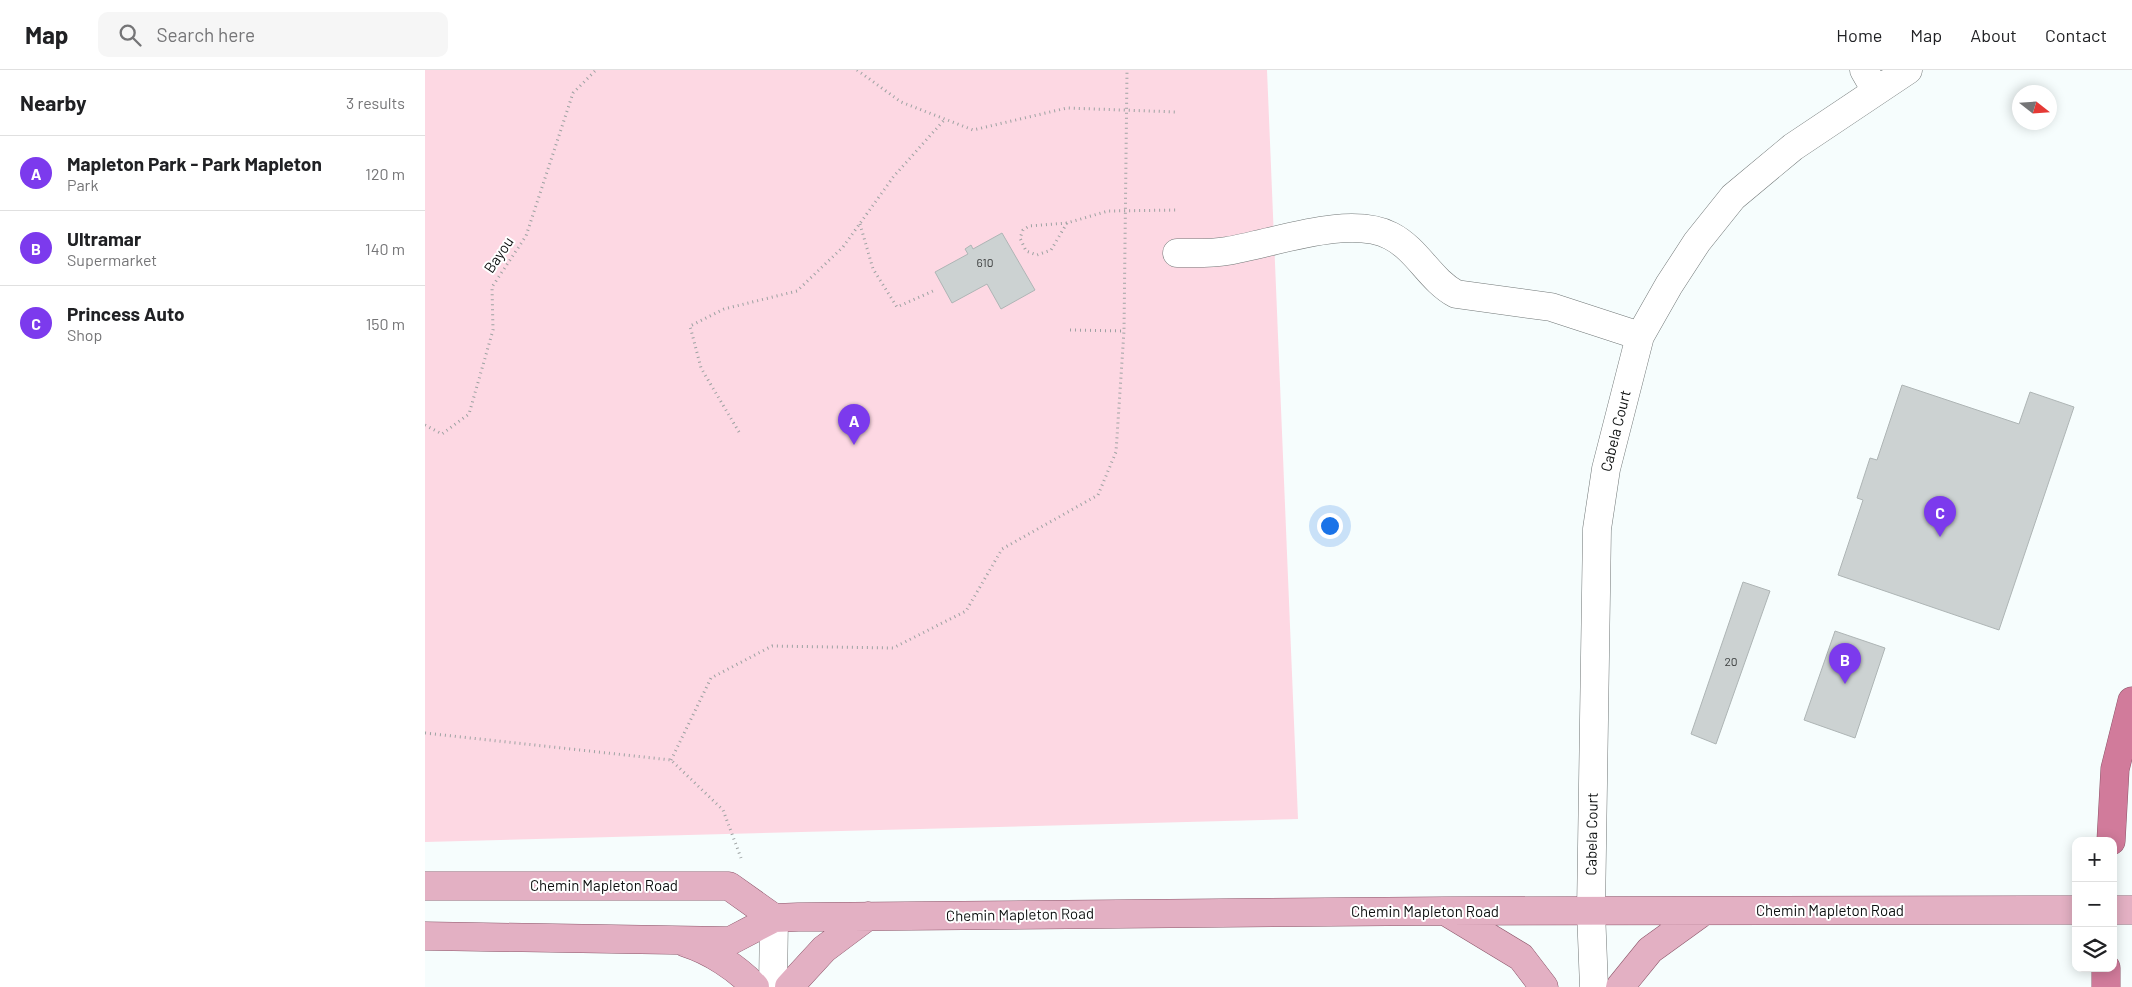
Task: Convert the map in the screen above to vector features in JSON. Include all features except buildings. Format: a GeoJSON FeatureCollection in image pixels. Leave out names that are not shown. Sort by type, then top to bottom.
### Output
{"type":"FeatureCollection","features":[{"type":"Feature","properties":{"kind":"highway"},"geometry":{"type":"LineString","coordinates":[[2111,837],[2115,769],[2132,701]]}},
{"type":"Feature","properties":{"kind":"highway"},"geometry":{"type":"LineString","coordinates":[[2106,972],[2106,987]]}},
{"type":"Feature","properties":{"kind":"main road","name":"Chemin Mapleton Road"},"geometry":{"type":"LineString","coordinates":[[425,886],[729,886],[774,918]]}},
{"type":"Feature","properties":{"kind":"main road","name":"Chemin Mapleton Road"},"geometry":{"type":"LineString","coordinates":[[425,936],[730,940],[774,918],[869,916],[1445,911],[2072,910]]}},
{"type":"Feature","properties":{"kind":"main road"},"geometry":{"type":"LineString","coordinates":[[2117,910],[2132,910]]}},
{"type":"Feature","properties":{"kind":"main road"},"geometry":{"type":"LineString","coordinates":[[1445,911],[1521,957],[1545,987]]}},
{"type":"Feature","properties":{"kind":"main road"},"geometry":{"type":"LineString","coordinates":[[1620,987],[1650,950],[1705,911]]}},
{"type":"Feature","properties":{"kind":"main road"},"geometry":{"type":"LineString","coordinates":[[789,987],[824,948],[869,916]]}},
{"type":"Feature","properties":{"kind":"main road"},"geometry":{"type":"LineString","coordinates":[[668,938],[697,947],[743,974],[755,987]]}},
{"type":"Feature","properties":{"kind":"street","name":"Cabela Court"},"geometry":{"type":"LineString","coordinates":[[1594,987],[1591,911],[1597,530],[1606,469],[1640,336],[1697,242],[1733,197],[1870,80],[1907,70]]}},
{"type":"Feature","properties":{"kind":"street"},"geometry":{"type":"LineString","coordinates":[[1177,253],[1226,252],[1329,229],[1362,228],[1391,235],[1415,255],[1443,287],[1456,294],[1551,307],[1640,336]]}},
{"type":"Feature","properties":{"kind":"street"},"geometry":{"type":"LineString","coordinates":[[773,987],[774,918]]}},
{"type":"Feature","properties":{"kind":"path","name":"Bayou"},"geometry":{"type":"LineString","coordinates":[[425,425],[442,434],[469,414],[493,330],[492,287],[526,236],[573,93],[596,70]]}},
{"type":"Feature","properties":{"kind":"path"},"geometry":{"type":"LineString","coordinates":[[857,70],[901,102],[973,130],[1067,108],[1177,112]]}},
{"type":"Feature","properties":{"kind":"path"},"geometry":{"type":"LineString","coordinates":[[671,760],[711,678],[771,646],[893,648],[966,611],[1002,549],[1098,495],[1116,452],[1124,331],[1127,70]]}},
{"type":"Feature","properties":{"kind":"path"},"geometry":{"type":"LineString","coordinates":[[739,432],[701,368],[690,326],[724,309],[797,291],[843,247],[894,176],[945,119]]}},
{"type":"Feature","properties":{"kind":"path"},"geometry":{"type":"LineString","coordinates":[[1067,223],[1051,250],[1037,255],[1026,251],[1020,238],[1023,230],[1038,224],[1067,223],[1109,211],[1178,210]]}},
{"type":"Feature","properties":{"kind":"path"},"geometry":{"type":"LineString","coordinates":[[860,223],[873,269],[897,307],[933,291]]}},
{"type":"Feature","properties":{"kind":"path"},"geometry":{"type":"LineString","coordinates":[[1070,330],[1124,331]]}},
{"type":"Feature","properties":{"kind":"path"},"geometry":{"type":"LineString","coordinates":[[425,733],[671,760],[723,810],[741,858]]}},
{"type":"Feature","properties":{"kind":"shaded area"},"geometry":{"type":"Polygon","coordinates":[[[425,70],[1267,70],[1298,819],[425,842],[425,70]]]}},
{"type":"Feature","properties":{"kind":"place","name":"Mapleton Park - Park Mapleton"},"geometry":{"type":"Point","coordinates":[854,445]}},
{"type":"Feature","properties":{"kind":"place","name":"Princess Auto"},"geometry":{"type":"Point","coordinates":[1940,537]}},
{"type":"Feature","properties":{"kind":"place","name":"Ultramar"},"geometry":{"type":"Point","coordinates":[1845,684]}}]}
